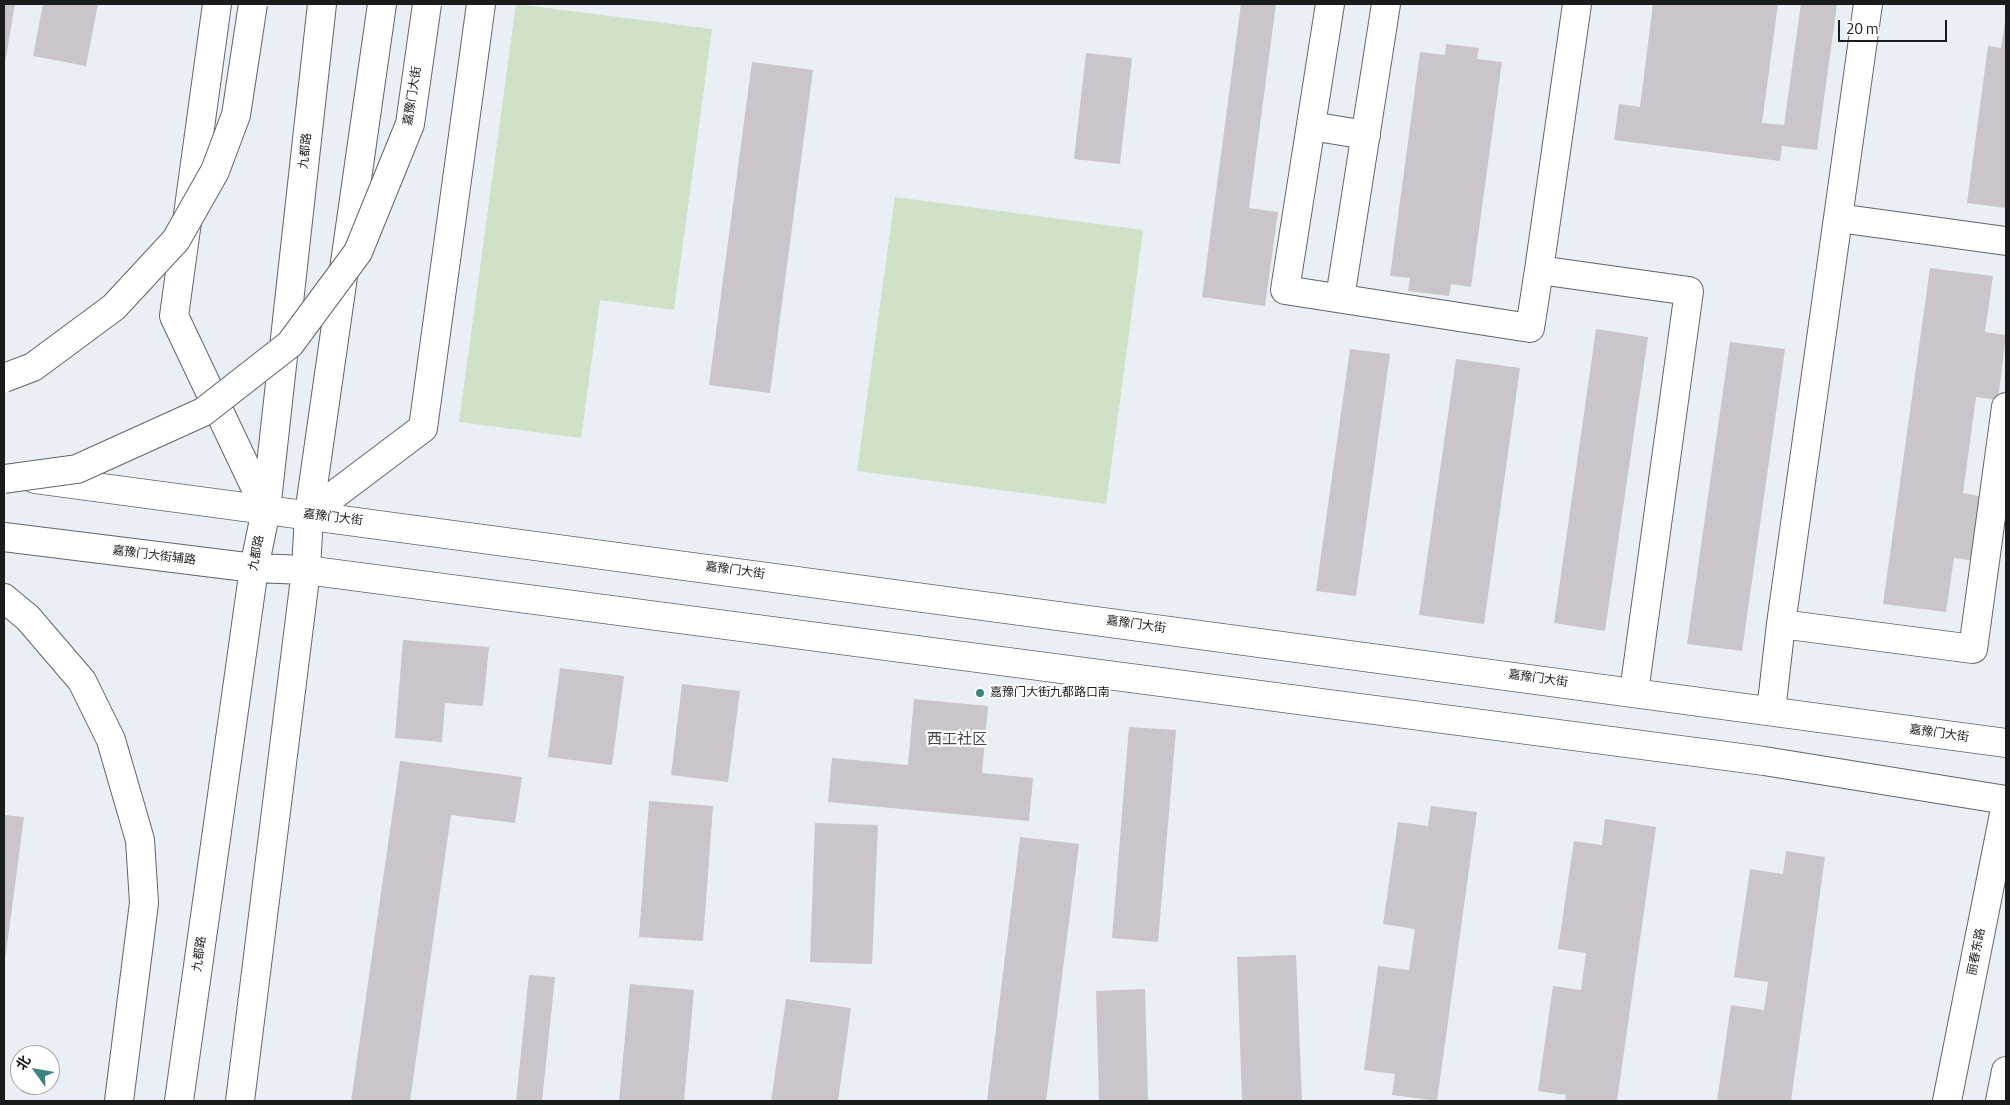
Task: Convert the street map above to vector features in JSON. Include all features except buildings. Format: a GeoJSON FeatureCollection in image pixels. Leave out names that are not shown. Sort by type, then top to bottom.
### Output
{"type":"FeatureCollection","features":[{"type":"Feature","properties":{"kind":"main road"},"geometry":{"type":"LineString","coordinates":[[217,4],[174,316],[266,510]]}},
{"type":"Feature","properties":{"kind":"main road"},"geometry":{"type":"LineString","coordinates":[[4,378],[33,367],[114,307],[176,240],[215,170],[236,115],[253,4]]}},
{"type":"Feature","properties":{"kind":"main road","name":"九都路"},"geometry":{"type":"LineString","coordinates":[[179,1101],[254,568],[266,510],[322,4]]}},
{"type":"Feature","properties":{"kind":"main road"},"geometry":{"type":"LineString","coordinates":[[240,1101],[306,570],[309,514],[382,4]]}},
{"type":"Feature","properties":{"kind":"main road","name":"嘉豫门大街"},"geometry":{"type":"LineString","coordinates":[[4,479],[77,469],[203,412],[290,344],[358,252],[410,124],[427,4]]}},
{"type":"Feature","properties":{"kind":"main road"},"geometry":{"type":"LineString","coordinates":[[309,514],[422,428],[481,4]]}},
{"type":"Feature","properties":{"kind":"main road"},"geometry":{"type":"LineString","coordinates":[[1330,4],[1284,290],[1530,328],[1577,4]]}},
{"type":"Feature","properties":{"kind":"main road"},"geometry":{"type":"LineString","coordinates":[[1340,298],[1386,4]]}},
{"type":"Feature","properties":{"kind":"main road"},"geometry":{"type":"LineString","coordinates":[[1772,711],[1781,624],[1868,4]]}},
{"type":"Feature","properties":{"kind":"main road"},"geometry":{"type":"LineString","coordinates":[[1311,126],[1366,135]]}},
{"type":"Feature","properties":{"kind":"main road"},"geometry":{"type":"LineString","coordinates":[[1838,218],[2006,241]]}},
{"type":"Feature","properties":{"kind":"main road"},"geometry":{"type":"LineString","coordinates":[[1539,270],[1689,291],[1634,692]]}},
{"type":"Feature","properties":{"kind":"main road"},"geometry":{"type":"LineString","coordinates":[[1781,624],[1973,650],[2006,407]]}},
{"type":"Feature","properties":{"kind":"main road"},"geometry":{"type":"LineString","coordinates":[[4,474],[266,510]]}},
{"type":"Feature","properties":{"kind":"main road","name":"嘉豫门大街"},"geometry":{"type":"LineString","coordinates":[[266,510],[309,514],[2006,743]]}},
{"type":"Feature","properties":{"kind":"main road","name":"嘉豫门大街辅路"},"geometry":{"type":"LineString","coordinates":[[4,537],[254,568],[306,570]]}},
{"type":"Feature","properties":{"kind":"main road"},"geometry":{"type":"LineString","coordinates":[[306,570],[1754,760],[2006,802]]}},
{"type":"Feature","properties":{"kind":"main road"},"geometry":{"type":"LineString","coordinates":[[4,598],[28,618],[82,681],[111,740],[140,840],[144,903],[119,1101]]}},
{"type":"Feature","properties":{"kind":"main road","name":"丽春东路"},"geometry":{"type":"LineString","coordinates":[[1947,1101],[2006,802]]}},
{"type":"Feature","properties":{"kind":"main road"},"geometry":{"type":"LineString","coordinates":[[2000,1101],[2006,1071]]}},
{"type":"Feature","properties":{"kind":"green space"},"geometry":{"type":"Polygon","coordinates":[[[516,4],[712,29],[674,310],[600,300],[581,438],[459,422],[516,4]]]}},
{"type":"Feature","properties":{"kind":"green space"},"geometry":{"type":"Polygon","coordinates":[[[895,197],[1143,230],[1106,504],[857,471],[895,197]]]}},
{"type":"Feature","properties":{"kind":"place","name":"嘉豫门大街九都路口南"},"geometry":{"type":"Point","coordinates":[980,693]}},
{"type":"Feature","properties":{"kind":"district","name":"西工社区"},"geometry":{"type":"Point","coordinates":[957,740]}}]}
